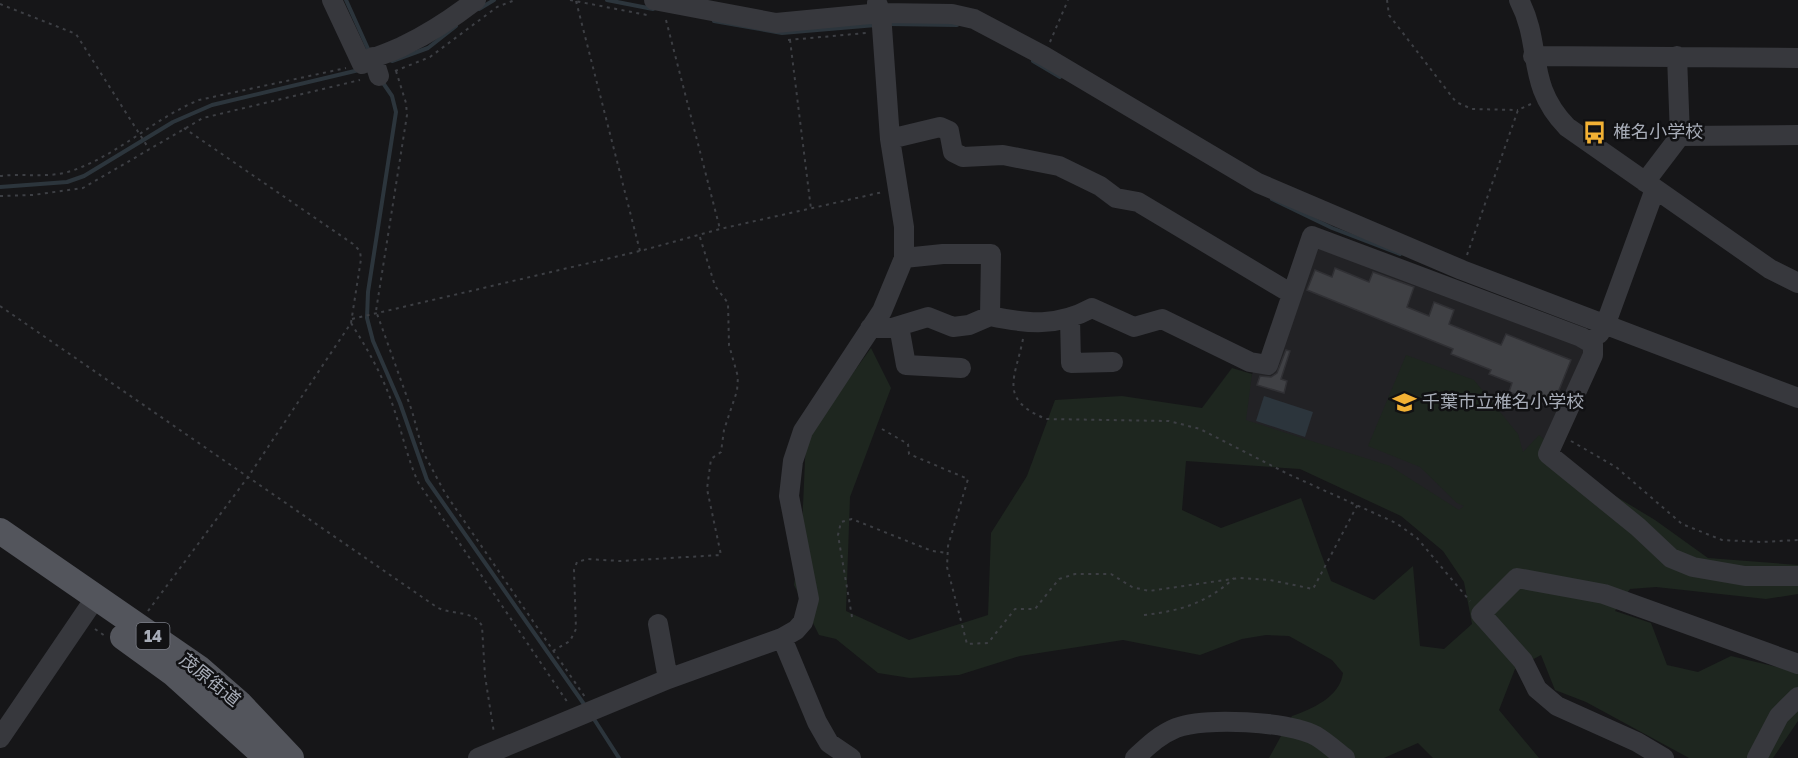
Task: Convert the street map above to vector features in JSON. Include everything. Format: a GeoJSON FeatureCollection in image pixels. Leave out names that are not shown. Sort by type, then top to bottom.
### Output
{"type":"FeatureCollection","features":[{"type":"Feature","properties":{"kind":"main road","name":"茂原街道"},"geometry":{"type":"LineString","coordinates":[[0,531],[92,604],[267,758]]}},
{"type":"Feature","properties":{"kind":"main road","name":"茂原街道"},"geometry":{"type":"LineString","coordinates":[[0,553],[137,626],[219,684],[257,720],[291,758]]}},
{"type":"Feature","properties":{"kind":"street"},"geometry":{"type":"LineString","coordinates":[[332,0],[378,69],[403,46],[450,20],[477,0]]}},
{"type":"Feature","properties":{"kind":"street"},"geometry":{"type":"LineString","coordinates":[[1519,0],[1526,14],[1533,56],[1544,97],[1567,127],[1770,270],[1798,283]]}},
{"type":"Feature","properties":{"kind":"street"},"geometry":{"type":"LineString","coordinates":[[661,1],[776,23],[879,15],[952,14],[974,19],[1044,56],[1258,183],[1462,270],[1798,398]]}},
{"type":"Feature","properties":{"kind":"street"},"geometry":{"type":"LineString","coordinates":[[487,754],[668,679],[782,638],[803,622],[809,599],[789,496],[790,476],[797,447],[803,431],[893,291],[904,258],[905,234],[890,139],[879,15]]}},
{"type":"Feature","properties":{"kind":"street"},"geometry":{"type":"LineString","coordinates":[[1533,56],[1798,58]]}},
{"type":"Feature","properties":{"kind":"street"},"geometry":{"type":"LineString","coordinates":[[1677,56],[1680,136],[1650,185],[1606,323],[1593,344],[1593,356],[1548,454],[1671,558],[1693,567],[1745,576],[1798,576]]}},
{"type":"Feature","properties":{"kind":"street"},"geometry":{"type":"LineString","coordinates":[[890,139],[940,127],[949,131],[952,152],[963,156],[1003,156],[1059,166],[1100,186],[1116,198],[1138,202],[1292,294]]}},
{"type":"Feature","properties":{"kind":"street"},"geometry":{"type":"LineString","coordinates":[[1680,136],[1798,135]]}},
{"type":"Feature","properties":{"kind":"street"},"geometry":{"type":"LineString","coordinates":[[870,328],[899,326],[928,317],[953,327],[969,325],[990,316],[1026,324],[1070,318],[1092,308],[1134,327],[1162,319],[1250,362],[1268,365],[1312,236],[1593,344]]}},
{"type":"Feature","properties":{"kind":"street"},"geometry":{"type":"LineString","coordinates":[[904,258],[943,254],[991,254],[990,316]]}},
{"type":"Feature","properties":{"kind":"street"},"geometry":{"type":"LineString","coordinates":[[1070,318],[1071,363],[1113,362]]}},
{"type":"Feature","properties":{"kind":"street"},"geometry":{"type":"LineString","coordinates":[[899,326],[906,365],[961,368]]}},
{"type":"Feature","properties":{"kind":"street"},"geometry":{"type":"LineString","coordinates":[[1664,758],[1637,742],[1557,706],[1537,688],[1523,661],[1481,614],[1517,578],[1604,594],[1798,664]]}},
{"type":"Feature","properties":{"kind":"street"},"geometry":{"type":"LineString","coordinates":[[0,738],[92,604]]}},
{"type":"Feature","properties":{"kind":"street"},"geometry":{"type":"LineString","coordinates":[[658,624],[668,679]]}},
{"type":"Feature","properties":{"kind":"street"},"geometry":{"type":"LineString","coordinates":[[782,638],[817,722],[829,743],[851,758]]}},
{"type":"Feature","properties":{"kind":"street"},"geometry":{"type":"LineString","coordinates":[[1757,758],[1779,716],[1798,697]]}},
{"type":"Feature","properties":{"kind":"street"},"geometry":{"type":"LineString","coordinates":[[1135,758],[1156,739],[1176,728],[1199,722],[1284,724],[1315,735],[1345,758]]}},
{"type":"Feature","properties":{"kind":"path"},"geometry":{"type":"LineString","coordinates":[[0,196],[33,195],[83,188],[203,118],[378,69],[430,57],[497,7],[515,0]]}},
{"type":"Feature","properties":{"kind":"path"},"geometry":{"type":"LineString","coordinates":[[1044,56],[1068,0]]}},
{"type":"Feature","properties":{"kind":"path"},"geometry":{"type":"LineString","coordinates":[[1387,0],[1389,15],[1456,102],[1472,109],[1518,110],[1544,97]]}},
{"type":"Feature","properties":{"kind":"path"},"geometry":{"type":"LineString","coordinates":[[576,1],[640,251]]}},
{"type":"Feature","properties":{"kind":"path"},"geometry":{"type":"LineString","coordinates":[[661,1],[720,229]]}},
{"type":"Feature","properties":{"kind":"path"},"geometry":{"type":"LineString","coordinates":[[0,4],[76,34],[148,149]]}},
{"type":"Feature","properties":{"kind":"path"},"geometry":{"type":"LineString","coordinates":[[790,40],[811,209]]}},
{"type":"Feature","properties":{"kind":"path"},"geometry":{"type":"LineString","coordinates":[[0,176],[71,171],[94,162],[180,108],[199,100],[378,69]]}},
{"type":"Feature","properties":{"kind":"path"},"geometry":{"type":"LineString","coordinates":[[378,69],[407,115],[376,311],[412,411],[423,452],[445,493],[553,651],[586,714]]}},
{"type":"Feature","properties":{"kind":"path"},"geometry":{"type":"LineString","coordinates":[[1462,270],[1518,110]]}},
{"type":"Feature","properties":{"kind":"path"},"geometry":{"type":"LineString","coordinates":[[137,626],[248,477],[351,321],[360,251],[184,128]]}},
{"type":"Feature","properties":{"kind":"path"},"geometry":{"type":"LineString","coordinates":[[351,321],[376,311],[897,189]]}},
{"type":"Feature","properties":{"kind":"path"},"geometry":{"type":"LineString","coordinates":[[553,651],[570,640],[576,629],[574,570],[577,562],[721,555],[706,489],[711,459],[721,452],[725,441],[724,430],[737,391],[738,377],[729,345],[728,303],[715,286],[699,234]]}},
{"type":"Feature","properties":{"kind":"path"},"geometry":{"type":"LineString","coordinates":[[0,306],[438,609],[447,613],[472,616],[479,620],[482,626],[487,754]]}},
{"type":"Feature","properties":{"kind":"path"},"geometry":{"type":"LineString","coordinates":[[351,321],[375,362],[394,407],[406,456],[418,482],[586,714]]}},
{"type":"Feature","properties":{"kind":"path"},"geometry":{"type":"LineString","coordinates":[[1026,324],[1013,377],[1020,405],[1030,412],[1046,419],[1169,421],[1200,429],[1288,474],[1396,523],[1417,538],[1481,614]]}},
{"type":"Feature","properties":{"kind":"path"},"geometry":{"type":"LineString","coordinates":[[882,429],[908,444],[909,454],[968,479],[948,553],[947,567],[967,644],[988,643],[1015,609],[1035,609],[1059,579],[1075,574],[1111,574],[1132,587],[1149,591],[1234,579],[1270,580],[1313,589],[1358,504]]}},
{"type":"Feature","properties":{"kind":"path"},"geometry":{"type":"LineString","coordinates":[[1572,432],[1569,440],[1616,467],[1682,524],[1722,540],[1761,542],[1798,540]]}},
{"type":"Feature","properties":{"kind":"path"},"geometry":{"type":"LineString","coordinates":[[852,617],[838,535],[841,522],[852,519],[932,551],[948,553]]}},
{"type":"Feature","properties":{"kind":"path"},"geometry":{"type":"LineString","coordinates":[[1144,615],[1194,605],[1215,595],[1234,579]]}},
{"type":"Feature","properties":{"kind":"shaded area","name":"千葉市立椎名小学校"},"geometry":{"type":"Polygon","coordinates":[[[1313,243],[1588,346],[1497,550],[1230,430],[1255,367],[1268,371],[1313,243]]]}},
{"type":"Feature","properties":{"kind":"shaded area"},"geometry":{"type":"Polygon","coordinates":[[[871,348],[891,388],[850,497],[846,611],[909,640],[988,615],[991,533],[1027,476],[1055,400],[1122,396],[1202,408],[1232,368],[1252,374],[1246,420],[1390,466],[1459,510],[1464,506],[1457,503],[1420,467],[1368,446],[1406,355],[1474,380],[1518,434],[1523,452],[1539,435],[1597,485],[1655,520],[1708,558],[1798,565],[1798,594],[1766,599],[1656,587],[1630,589],[1615,611],[1651,623],[1667,665],[1698,672],[1731,656],[1790,670],[1798,669],[1798,721],[1773,758],[1689,758],[1586,702],[1555,690],[1541,655],[1515,669],[1499,710],[1539,758],[1433,758],[1418,743],[1384,758],[1269,758],[1292,716],[1324,701],[1337,689],[1343,673],[1332,660],[1289,636],[1266,635],[1242,639],[1200,655],[1123,640],[1020,656],[959,675],[910,678],[878,673],[836,639],[819,635],[794,585],[802,528],[806,438],[871,348]],[[1186,461],[1182,510],[1221,528],[1301,498],[1331,581],[1374,600],[1413,566],[1420,646],[1444,649],[1472,624],[1464,582],[1443,551],[1401,516],[1300,469],[1186,461]]]}},
{"type":"Feature","properties":{"kind":"shaded area"},"geometry":{"type":"Polygon","coordinates":[[[1264,396],[1313,412],[1305,437],[1256,421],[1264,396]]]}},
{"type":"Feature","properties":{"kind":"building"},"geometry":{"type":"Polygon","coordinates":[[[1335,268],[1369,282],[1373,272],[1414,287],[1407,307],[1429,316],[1434,302],[1454,310],[1449,324],[1501,345],[1506,334],[1571,360],[1555,400],[1546,397],[1543,405],[1509,392],[1512,383],[1489,374],[1491,370],[1451,354],[1453,349],[1307,290],[1315,270],[1332,277],[1335,268]]]}},
{"type":"Feature","properties":{"kind":"building"},"geometry":{"type":"Polygon","coordinates":[[[1286,350],[1290,351],[1281,379],[1287,381],[1284,393],[1257,385],[1260,376],[1271,377],[1277,373],[1286,350]]]}},
{"type":"Feature","properties":{"kind":"waterway"},"geometry":{"type":"LineString","coordinates":[[346,0],[369,51]]}},
{"type":"Feature","properties":{"kind":"waterway"},"geometry":{"type":"LineString","coordinates":[[479,9],[494,0]]}},
{"type":"Feature","properties":{"kind":"waterway"},"geometry":{"type":"LineString","coordinates":[[607,0],[653,9]]}},
{"type":"Feature","properties":{"kind":"waterway"},"geometry":{"type":"LineString","coordinates":[[714,21],[782,33],[876,25]]}},
{"type":"Feature","properties":{"kind":"waterway"},"geometry":{"type":"LineString","coordinates":[[889,24],[957,25]]}},
{"type":"Feature","properties":{"kind":"waterway"},"geometry":{"type":"LineString","coordinates":[[392,61],[428,48],[456,26]]}},
{"type":"Feature","properties":{"kind":"waterway"},"geometry":{"type":"LineString","coordinates":[[1033,61],[1060,77]]}},
{"type":"Feature","properties":{"kind":"waterway"},"geometry":{"type":"LineString","coordinates":[[0,187],[67,182],[84,176],[173,122],[212,105],[359,70]]}},
{"type":"Feature","properties":{"kind":"waterway"},"geometry":{"type":"LineString","coordinates":[[381,80],[392,96],[396,112],[368,292],[367,318],[373,341],[400,403],[427,480],[586,707]]}},
{"type":"Feature","properties":{"kind":"waterway"},"geometry":{"type":"LineString","coordinates":[[1272,199],[1332,228],[1400,254]]}},
{"type":"Feature","properties":{"kind":"waterway"},"geometry":{"type":"LineString","coordinates":[[592,716],[619,758]]}},
{"type":"Feature","properties":{"kind":"place","name":"椎名小学校"},"geometry":{"type":"Point","coordinates":[1595,132]}},
{"type":"Feature","properties":{"kind":"place","name":"千葉市立椎名小学校"},"geometry":{"type":"Point","coordinates":[1404,402]}}]}
